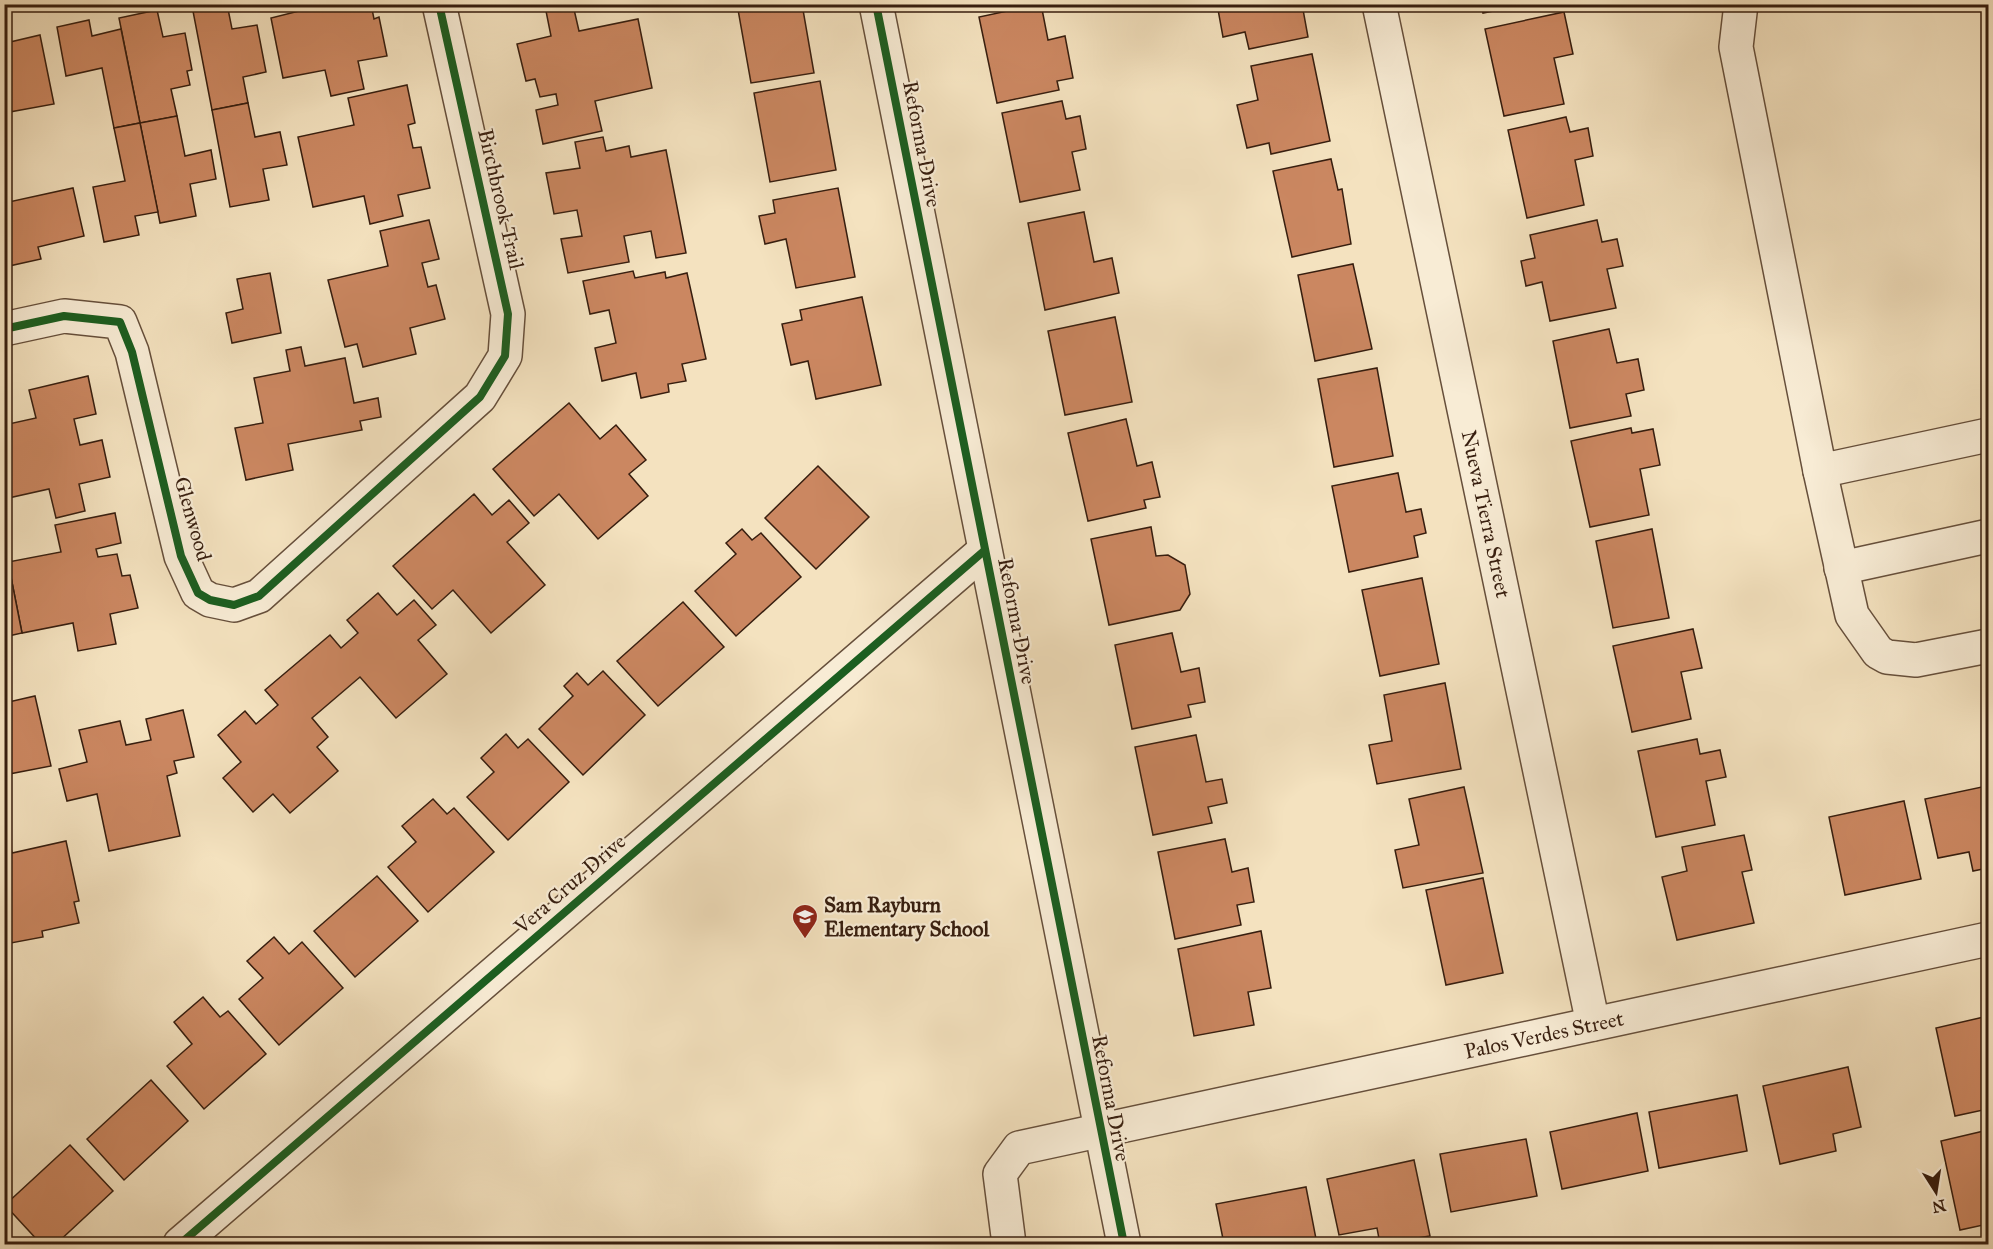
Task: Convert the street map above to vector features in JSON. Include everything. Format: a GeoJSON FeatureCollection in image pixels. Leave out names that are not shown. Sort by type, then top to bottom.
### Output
{"type":"FeatureCollection","features":[{"type":"Feature","properties":{"kind":"street","name":"Birchbrook Trail"},"geometry":{"type":"LineString","coordinates":[[439,4],[508,314],[505,356],[480,397]]}},
{"type":"Feature","properties":{"kind":"street","name":"Reforma Drive"},"geometry":{"type":"LineString","coordinates":[[876,4],[1124,1245]]}},
{"type":"Feature","properties":{"kind":"street","name":"Nueva Tierra Street"},"geometry":{"type":"LineString","coordinates":[[1379,4],[1593,1024]]}},
{"type":"Feature","properties":{"kind":"street"},"geometry":{"type":"LineString","coordinates":[[1741,4],[1736,46],[1797,366],[1852,615],[1878,652],[1887,657],[1916,660],[1989,646]]}},
{"type":"Feature","properties":{"kind":"street","name":"Glenwood"},"geometry":{"type":"LineString","coordinates":[[4,329],[64,316],[120,322],[132,352],[181,556],[198,593],[210,600],[234,605],[259,596],[480,397]]}},
{"type":"Feature","properties":{"kind":"street"},"geometry":{"type":"LineString","coordinates":[[1820,471],[1989,435]]}},
{"type":"Feature","properties":{"kind":"street"},"geometry":{"type":"LineString","coordinates":[[1841,568],[1989,536]]}},
{"type":"Feature","properties":{"kind":"street","name":"Vera Cruz Drive"},"geometry":{"type":"LineString","coordinates":[[180,1245],[984,551]]}},
{"type":"Feature","properties":{"kind":"street","name":"Palos Verdes Street"},"geometry":{"type":"LineString","coordinates":[[1009,1245],[1000,1174],[1019,1148],[1100,1133],[1989,939]]}},
{"type":"Feature","properties":{"kind":"building"},"geometry":{"type":"Polygon","coordinates":[[[227,4],[232,29],[257,25],[266,72],[243,77],[248,103],[212,110],[192,6],[227,4]]]}},
{"type":"Feature","properties":{"kind":"building"},"geometry":{"type":"Polygon","coordinates":[[[327,4],[371,4],[374,19],[379,17],[387,56],[358,61],[364,89],[331,96],[325,70],[283,78],[271,18],[327,4]]]}},
{"type":"Feature","properties":{"kind":"building"},"geometry":{"type":"Polygon","coordinates":[[[737,4],[802,4],[814,73],[751,83],[737,4]]]}},
{"type":"Feature","properties":{"kind":"building"},"geometry":{"type":"Polygon","coordinates":[[[1041,4],[1048,40],[1065,36],[1073,78],[1057,81],[1059,90],[997,103],[979,17],[1041,4]]]}},
{"type":"Feature","properties":{"kind":"building"},"geometry":{"type":"Polygon","coordinates":[[[1217,4],[1302,4],[1308,37],[1249,49],[1245,32],[1223,37],[1217,4]]]}},
{"type":"Feature","properties":{"kind":"building"},"geometry":{"type":"Polygon","coordinates":[[[1481,4],[1527,4],[1483,13],[1481,4]]]}},
{"type":"Feature","properties":{"kind":"building"},"geometry":{"type":"Polygon","coordinates":[[[573,5],[579,31],[638,19],[652,88],[595,101],[602,131],[543,144],[536,110],[558,105],[556,94],[540,97],[535,79],[526,81],[517,44],[551,36],[546,11],[573,5]]]}},
{"type":"Feature","properties":{"kind":"building"},"geometry":{"type":"Polygon","coordinates":[[[157,10],[163,37],[185,33],[192,70],[187,71],[190,85],[171,89],[177,116],[140,123],[119,18],[157,10]]]}},
{"type":"Feature","properties":{"kind":"building"},"geometry":{"type":"Polygon","coordinates":[[[1564,12],[1573,54],[1554,58],[1564,104],[1504,116],[1485,29],[1564,12]]]}},
{"type":"Feature","properties":{"kind":"building"},"geometry":{"type":"Polygon","coordinates":[[[89,20],[92,36],[121,29],[140,123],[114,128],[102,68],[66,76],[57,27],[89,20]]]}},
{"type":"Feature","properties":{"kind":"building"},"geometry":{"type":"Polygon","coordinates":[[[9,34],[10,42],[40,35],[54,104],[4,113],[4,35],[9,34]]]}},
{"type":"Feature","properties":{"kind":"building"},"geometry":{"type":"Polygon","coordinates":[[[1312,54],[1330,141],[1271,154],[1269,143],[1247,148],[1237,105],[1258,100],[1251,66],[1312,54]]]}},
{"type":"Feature","properties":{"kind":"building"},"geometry":{"type":"Polygon","coordinates":[[[820,81],[836,170],[770,182],[754,93],[820,81]]]}},
{"type":"Feature","properties":{"kind":"building"},"geometry":{"type":"Polygon","coordinates":[[[407,85],[415,123],[408,125],[413,148],[421,147],[430,188],[398,195],[403,216],[370,224],[364,196],[313,207],[298,137],[354,125],[348,98],[407,85]]]}},
{"type":"Feature","properties":{"kind":"building"},"geometry":{"type":"Polygon","coordinates":[[[1062,101],[1066,119],[1080,116],[1086,149],[1072,152],[1080,190],[1020,202],[1002,113],[1062,101]]]}},
{"type":"Feature","properties":{"kind":"building"},"geometry":{"type":"Polygon","coordinates":[[[248,103],[255,137],[280,132],[287,165],[263,169],[269,200],[230,207],[212,110],[248,103]]]}},
{"type":"Feature","properties":{"kind":"building"},"geometry":{"type":"Polygon","coordinates":[[[177,116],[185,156],[211,150],[216,179],[190,184],[196,216],[160,223],[140,123],[177,116]]]}},
{"type":"Feature","properties":{"kind":"building"},"geometry":{"type":"Polygon","coordinates":[[[1566,117],[1570,132],[1588,128],[1593,156],[1575,160],[1584,205],[1527,218],[1508,130],[1566,117]]]}},
{"type":"Feature","properties":{"kind":"building"},"geometry":{"type":"Polygon","coordinates":[[[140,123],[158,212],[135,216],[139,235],[104,242],[93,187],[125,181],[114,128],[140,123]]]}},
{"type":"Feature","properties":{"kind":"building"},"geometry":{"type":"Polygon","coordinates":[[[603,137],[606,151],[629,146],[631,157],[666,150],[686,253],[656,258],[651,231],[624,236],[629,262],[568,273],[561,239],[582,236],[577,210],[554,214],[546,173],[580,168],[575,142],[603,137]]]}},
{"type":"Feature","properties":{"kind":"building"},"geometry":{"type":"Polygon","coordinates":[[[1331,159],[1338,190],[1342,189],[1351,244],[1292,257],[1273,171],[1331,159]]]}},
{"type":"Feature","properties":{"kind":"building"},"geometry":{"type":"Polygon","coordinates":[[[73,188],[84,236],[38,247],[41,259],[9,266],[4,247],[4,203],[73,188]]]}},
{"type":"Feature","properties":{"kind":"building"},"geometry":{"type":"Polygon","coordinates":[[[838,188],[855,277],[796,288],[786,239],[765,244],[759,216],[775,213],[773,200],[838,188]]]}},
{"type":"Feature","properties":{"kind":"building"},"geometry":{"type":"Polygon","coordinates":[[[1084,212],[1094,262],[1112,258],[1119,293],[1045,310],[1028,223],[1084,212]]]}},
{"type":"Feature","properties":{"kind":"building"},"geometry":{"type":"Polygon","coordinates":[[[429,220],[439,259],[422,263],[428,287],[436,285],[445,319],[410,328],[416,354],[363,367],[357,344],[345,347],[328,280],[388,266],[380,231],[429,220]]]}},
{"type":"Feature","properties":{"kind":"building"},"geometry":{"type":"Polygon","coordinates":[[[1597,220],[1602,242],[1617,239],[1623,266],[1607,269],[1616,308],[1550,321],[1542,282],[1526,286],[1521,261],[1535,258],[1530,235],[1597,220]]]}},
{"type":"Feature","properties":{"kind":"building"},"geometry":{"type":"Polygon","coordinates":[[[1353,264],[1372,349],[1315,361],[1298,275],[1353,264]]]}},
{"type":"Feature","properties":{"kind":"building"},"geometry":{"type":"Polygon","coordinates":[[[633,271],[635,278],[665,272],[666,278],[687,273],[706,359],[682,364],[686,381],[668,384],[669,392],[641,398],[636,373],[602,381],[595,348],[616,343],[609,310],[590,314],[583,281],[633,271]]]}},
{"type":"Feature","properties":{"kind":"building"},"geometry":{"type":"Polygon","coordinates":[[[270,273],[281,333],[232,343],[226,313],[243,309],[237,279],[270,273]]]}},
{"type":"Feature","properties":{"kind":"building"},"geometry":{"type":"Polygon","coordinates":[[[862,297],[881,385],[816,399],[808,361],[791,365],[782,324],[802,320],[800,310],[862,297]]]}},
{"type":"Feature","properties":{"kind":"building"},"geometry":{"type":"Polygon","coordinates":[[[1115,317],[1132,402],[1065,415],[1048,331],[1115,317]]]}},
{"type":"Feature","properties":{"kind":"building"},"geometry":{"type":"Polygon","coordinates":[[[1609,329],[1617,363],[1638,359],[1644,390],[1626,394],[1631,416],[1570,428],[1553,341],[1609,329]]]}},
{"type":"Feature","properties":{"kind":"building"},"geometry":{"type":"Polygon","coordinates":[[[301,347],[305,366],[345,358],[354,403],[378,398],[381,417],[360,421],[362,430],[288,444],[293,470],[246,480],[235,428],[263,423],[254,378],[290,371],[286,350],[301,347]]]}},
{"type":"Feature","properties":{"kind":"building"},"geometry":{"type":"Polygon","coordinates":[[[1377,368],[1393,456],[1334,467],[1318,379],[1377,368]]]}},
{"type":"Feature","properties":{"kind":"building"},"geometry":{"type":"Polygon","coordinates":[[[88,376],[96,414],[74,419],[80,445],[102,440],[110,477],[79,484],[85,511],[56,518],[49,489],[4,499],[4,425],[36,418],[29,390],[88,376]]]}},
{"type":"Feature","properties":{"kind":"building"},"geometry":{"type":"Polygon","coordinates":[[[569,403],[600,439],[616,425],[646,460],[629,474],[648,496],[598,539],[559,494],[534,516],[493,469],[569,403]]]}},
{"type":"Feature","properties":{"kind":"building"},"geometry":{"type":"Polygon","coordinates":[[[1126,419],[1137,466],[1152,462],[1160,497],[1144,500],[1146,508],[1088,521],[1068,433],[1126,419]]]}},
{"type":"Feature","properties":{"kind":"building"},"geometry":{"type":"Polygon","coordinates":[[[1631,428],[1632,433],[1653,429],[1660,465],[1640,469],[1649,515],[1590,527],[1571,441],[1631,428]]]}},
{"type":"Feature","properties":{"kind":"building"},"geometry":{"type":"Polygon","coordinates":[[[818,466],[869,517],[816,569],[765,518],[818,466]]]}},
{"type":"Feature","properties":{"kind":"building"},"geometry":{"type":"Polygon","coordinates":[[[1398,473],[1406,512],[1421,509],[1426,533],[1414,536],[1418,557],[1349,572],[1332,486],[1398,473]]]}},
{"type":"Feature","properties":{"kind":"building"},"geometry":{"type":"Polygon","coordinates":[[[474,494],[492,515],[509,500],[529,523],[507,542],[545,585],[491,633],[453,590],[432,609],[393,566],[474,494]]]}},
{"type":"Feature","properties":{"kind":"building"},"geometry":{"type":"Polygon","coordinates":[[[115,513],[121,543],[96,549],[98,557],[117,554],[122,576],[130,575],[138,608],[110,614],[116,644],[78,651],[73,623],[22,633],[8,562],[61,552],[55,525],[115,513]]]}},
{"type":"Feature","properties":{"kind":"building"},"geometry":{"type":"Polygon","coordinates":[[[1151,527],[1156,556],[1168,555],[1185,565],[1190,594],[1180,610],[1109,625],[1091,539],[1151,527]]]}},
{"type":"Feature","properties":{"kind":"building"},"geometry":{"type":"Polygon","coordinates":[[[742,529],[752,540],[761,533],[801,577],[736,636],[695,591],[736,554],[726,543],[742,529]]]}},
{"type":"Feature","properties":{"kind":"building"},"geometry":{"type":"Polygon","coordinates":[[[1652,529],[1669,618],[1613,628],[1596,541],[1652,529]]]}},
{"type":"Feature","properties":{"kind":"building"},"geometry":{"type":"Polygon","coordinates":[[[8,562],[22,633],[4,637],[4,563],[8,562]]]}},
{"type":"Feature","properties":{"kind":"building"},"geometry":{"type":"Polygon","coordinates":[[[1422,578],[1439,664],[1380,676],[1362,590],[1422,578]]]}},
{"type":"Feature","properties":{"kind":"building"},"geometry":{"type":"Polygon","coordinates":[[[378,593],[397,615],[414,600],[436,625],[418,640],[447,674],[396,718],[360,677],[312,718],[328,737],[317,747],[338,771],[290,813],[273,794],[253,812],[223,778],[241,762],[218,735],[245,711],[256,724],[278,705],[265,690],[330,635],[341,648],[358,633],[347,620],[378,593]]]}},
{"type":"Feature","properties":{"kind":"building"},"geometry":{"type":"Polygon","coordinates":[[[683,602],[724,647],[658,706],[617,661],[683,602]]]}},
{"type":"Feature","properties":{"kind":"building"},"geometry":{"type":"Polygon","coordinates":[[[1693,629],[1702,668],[1681,672],[1691,719],[1632,732],[1613,646],[1693,629]]]}},
{"type":"Feature","properties":{"kind":"building"},"geometry":{"type":"Polygon","coordinates":[[[1172,633],[1181,672],[1199,668],[1205,702],[1188,705],[1191,717],[1132,729],[1115,645],[1172,633]]]}},
{"type":"Feature","properties":{"kind":"building"},"geometry":{"type":"Polygon","coordinates":[[[603,671],[645,715],[583,775],[539,729],[573,696],[564,686],[577,673],[588,685],[603,671]]]}},
{"type":"Feature","properties":{"kind":"building"},"geometry":{"type":"Polygon","coordinates":[[[1445,683],[1461,769],[1377,784],[1369,745],[1392,741],[1384,695],[1445,683]]]}},
{"type":"Feature","properties":{"kind":"building"},"geometry":{"type":"Polygon","coordinates":[[[35,696],[51,766],[4,775],[4,703],[35,696]]]}},
{"type":"Feature","properties":{"kind":"building"},"geometry":{"type":"Polygon","coordinates":[[[183,710],[194,757],[174,761],[177,773],[167,776],[180,836],[109,851],[97,794],[67,801],[59,769],[87,762],[79,730],[120,721],[126,745],[151,740],[146,719],[183,710]]]}},
{"type":"Feature","properties":{"kind":"building"},"geometry":{"type":"Polygon","coordinates":[[[506,734],[518,748],[528,739],[569,782],[508,840],[467,797],[494,772],[481,758],[506,734]]]}},
{"type":"Feature","properties":{"kind":"building"},"geometry":{"type":"Polygon","coordinates":[[[1196,735],[1206,782],[1222,779],[1227,803],[1208,807],[1212,823],[1153,835],[1135,747],[1196,735]]]}},
{"type":"Feature","properties":{"kind":"building"},"geometry":{"type":"Polygon","coordinates":[[[1697,739],[1700,754],[1720,750],[1726,777],[1706,781],[1715,825],[1656,837],[1638,751],[1697,739]]]}},
{"type":"Feature","properties":{"kind":"building"},"geometry":{"type":"Polygon","coordinates":[[[1988,766],[1988,868],[1973,871],[1969,852],[1938,858],[1925,799],[1987,786],[1983,768],[1988,766]]]}},
{"type":"Feature","properties":{"kind":"building"},"geometry":{"type":"Polygon","coordinates":[[[1464,787],[1483,873],[1403,888],[1395,850],[1419,845],[1409,799],[1464,787]]]}},
{"type":"Feature","properties":{"kind":"building"},"geometry":{"type":"Polygon","coordinates":[[[433,799],[447,814],[454,808],[494,852],[428,912],[388,867],[416,842],[402,826],[433,799]]]}},
{"type":"Feature","properties":{"kind":"building"},"geometry":{"type":"Polygon","coordinates":[[[1904,801],[1921,879],[1845,895],[1829,817],[1904,801]]]}},
{"type":"Feature","properties":{"kind":"building"},"geometry":{"type":"Polygon","coordinates":[[[4,817],[12,853],[66,841],[79,901],[74,902],[79,923],[42,931],[43,937],[11,943],[4,914],[4,817]]]}},
{"type":"Feature","properties":{"kind":"building"},"geometry":{"type":"Polygon","coordinates":[[[1744,835],[1752,870],[1742,872],[1754,923],[1677,940],[1662,877],[1687,871],[1682,847],[1744,835]]]}},
{"type":"Feature","properties":{"kind":"building"},"geometry":{"type":"Polygon","coordinates":[[[1225,839],[1232,872],[1248,868],[1254,902],[1237,905],[1241,925],[1175,939],[1158,852],[1225,839]]]}},
{"type":"Feature","properties":{"kind":"building"},"geometry":{"type":"Polygon","coordinates":[[[377,876],[418,921],[355,977],[314,931],[377,876]]]}},
{"type":"Feature","properties":{"kind":"building"},"geometry":{"type":"Polygon","coordinates":[[[1483,878],[1503,973],[1446,985],[1426,890],[1483,878]]]}},
{"type":"Feature","properties":{"kind":"building"},"geometry":{"type":"Polygon","coordinates":[[[1261,931],[1271,988],[1248,992],[1254,1025],[1194,1036],[1178,949],[1261,931]]]}},
{"type":"Feature","properties":{"kind":"building"},"geometry":{"type":"Polygon","coordinates":[[[274,937],[289,954],[302,942],[343,988],[279,1045],[239,999],[263,978],[247,961],[274,937]]]}},
{"type":"Feature","properties":{"kind":"building"},"geometry":{"type":"Polygon","coordinates":[[[203,997],[220,1017],[228,1011],[266,1054],[204,1109],[167,1066],[192,1044],[174,1022],[203,997]]]}},
{"type":"Feature","properties":{"kind":"building"},"geometry":{"type":"Polygon","coordinates":[[[1988,1016],[1988,1109],[1955,1116],[1936,1028],[1988,1016]]]}},
{"type":"Feature","properties":{"kind":"building"},"geometry":{"type":"Polygon","coordinates":[[[1848,1067],[1861,1127],[1833,1134],[1836,1151],[1780,1164],[1763,1086],[1848,1067]]]}},
{"type":"Feature","properties":{"kind":"building"},"geometry":{"type":"Polygon","coordinates":[[[151,1080],[188,1121],[124,1180],[87,1139],[151,1080]]]}},
{"type":"Feature","properties":{"kind":"building"},"geometry":{"type":"Polygon","coordinates":[[[1737,1095],[1747,1151],[1659,1168],[1649,1112],[1737,1095]]]}},
{"type":"Feature","properties":{"kind":"building"},"geometry":{"type":"Polygon","coordinates":[[[1637,1113],[1648,1171],[1562,1189],[1550,1132],[1637,1113]]]}},
{"type":"Feature","properties":{"kind":"building"},"geometry":{"type":"Polygon","coordinates":[[[1988,1130],[1988,1224],[1960,1230],[1941,1141],[1988,1130]]]}},
{"type":"Feature","properties":{"kind":"building"},"geometry":{"type":"Polygon","coordinates":[[[1526,1139],[1537,1196],[1451,1212],[1440,1154],[1526,1139]]]}},
{"type":"Feature","properties":{"kind":"building"},"geometry":{"type":"Polygon","coordinates":[[[70,1145],[113,1191],[56,1244],[41,1244],[5,1205],[70,1145]]]}},
{"type":"Feature","properties":{"kind":"building"},"geometry":{"type":"Polygon","coordinates":[[[1414,1160],[1430,1236],[1380,1244],[1377,1228],[1339,1235],[1327,1179],[1414,1160]]]}},
{"type":"Feature","properties":{"kind":"building"},"geometry":{"type":"Polygon","coordinates":[[[1306,1187],[1317,1244],[1224,1244],[1216,1204],[1306,1187]]]}},
{"type":"Feature","properties":{"kind":"building"},"geometry":{"type":"Polygon","coordinates":[[[1988,1237],[1988,1244],[1967,1244],[1966,1242],[1988,1237]]]}},
{"type":"Feature","properties":{"kind":"cycle path"},"geometry":{"type":"LineString","coordinates":[[4,329],[64,316],[120,322],[132,352],[181,556],[198,593],[210,600],[234,605],[259,596],[480,397],[505,356],[508,314],[439,4]]}},
{"type":"Feature","properties":{"kind":"cycle path"},"geometry":{"type":"LineString","coordinates":[[876,4],[1124,1244]]}},
{"type":"Feature","properties":{"kind":"cycle path"},"geometry":{"type":"LineString","coordinates":[[180,1244],[984,551]]}},
{"type":"Feature","properties":{"kind":"place","name":"Sam Rayburn Elementary School"},"geometry":{"type":"Point","coordinates":[805,940]}}]}
